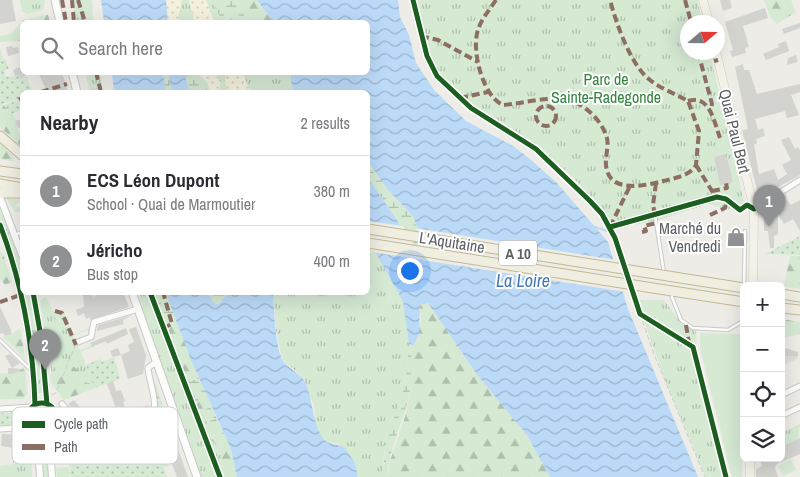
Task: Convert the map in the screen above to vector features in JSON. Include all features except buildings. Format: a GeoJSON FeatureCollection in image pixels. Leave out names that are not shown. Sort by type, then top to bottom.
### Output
{"type":"FeatureCollection","features":[{"type":"Feature","properties":{"kind":"highway"},"geometry":{"type":"LineString","coordinates":[[0,136],[20,153]]}},
{"type":"Feature","properties":{"kind":"highway"},"geometry":{"type":"LineString","coordinates":[[0,171],[20,174]]}},
{"type":"Feature","properties":{"kind":"highway"},"geometry":{"type":"LineString","coordinates":[[1,190],[20,188]]}},
{"type":"Feature","properties":{"kind":"highway"},"geometry":{"type":"LineString","coordinates":[[1,190],[20,193]]}},
{"type":"Feature","properties":{"kind":"highway","name":"L'Aquitaine"},"geometry":{"type":"LineString","coordinates":[[370,229],[667,278],[740,287]]}},
{"type":"Feature","properties":{"kind":"highway","name":"L'Aquitaine"},"geometry":{"type":"LineString","coordinates":[[370,243],[670,289],[740,302]]}},
{"type":"Feature","properties":{"kind":"highway"},"geometry":{"type":"LineString","coordinates":[[785,295],[800,297]]}},
{"type":"Feature","properties":{"kind":"highway"},"geometry":{"type":"LineString","coordinates":[[785,308],[800,310]]}},
{"type":"Feature","properties":{"kind":"main road"},"geometry":{"type":"LineString","coordinates":[[55,0],[60,20]]}},
{"type":"Feature","properties":{"kind":"main road"},"geometry":{"type":"LineString","coordinates":[[703,0],[707,15]]}},
{"type":"Feature","properties":{"kind":"main road","name":"Quai Paul Bert"},"geometry":{"type":"LineString","coordinates":[[718,60],[754,209],[753,282]]}},
{"type":"Feature","properties":{"kind":"main road"},"geometry":{"type":"LineString","coordinates":[[73,75],[76,90]]}},
{"type":"Feature","properties":{"kind":"main road"},"geometry":{"type":"LineString","coordinates":[[133,295],[172,407]]}},
{"type":"Feature","properties":{"kind":"main road"},"geometry":{"type":"LineString","coordinates":[[178,425],[196,477]]}},
{"type":"Feature","properties":{"kind":"main road"},"geometry":{"type":"LineString","coordinates":[[750,462],[750,477]]}},
{"type":"Feature","properties":{"kind":"street"},"geometry":{"type":"LineString","coordinates":[[754,209],[800,180]]}},
{"type":"Feature","properties":{"kind":"street"},"geometry":{"type":"LineString","coordinates":[[1,190],[20,250]]}},
{"type":"Feature","properties":{"kind":"street"},"geometry":{"type":"LineString","coordinates":[[0,224],[20,288]]}},
{"type":"Feature","properties":{"kind":"street"},"geometry":{"type":"LineString","coordinates":[[22,295],[33,372],[33,406]]}},
{"type":"Feature","properties":{"kind":"street"},"geometry":{"type":"LineString","coordinates":[[34,295],[41,337],[47,404],[50,407]]}},
{"type":"Feature","properties":{"kind":"street"},"geometry":{"type":"LineString","coordinates":[[77,344],[91,336],[91,326],[94,322],[138,309]]}},
{"type":"Feature","properties":{"kind":"street"},"geometry":{"type":"LineString","coordinates":[[152,407],[148,368],[156,362]]}},
{"type":"Feature","properties":{"kind":"street"},"geometry":{"type":"LineString","coordinates":[[785,393],[800,386]]}},
{"type":"Feature","properties":{"kind":"street"},"geometry":{"type":"LineString","coordinates":[[22,407],[47,404]]}},
{"type":"Feature","properties":{"kind":"street"},"geometry":{"type":"LineString","coordinates":[[785,414],[800,407]]}},
{"type":"Feature","properties":{"kind":"street"},"geometry":{"type":"LineString","coordinates":[[38,464],[40,477]]}},
{"type":"Feature","properties":{"kind":"street"},"geometry":{"type":"LineString","coordinates":[[51,464],[52,477]]}},
{"type":"Feature","properties":{"kind":"lane"},"geometry":{"type":"LineString","coordinates":[[654,215],[667,278]]}},
{"type":"Feature","properties":{"kind":"lane"},"geometry":{"type":"LineString","coordinates":[[744,282],[745,231]]}},
{"type":"Feature","properties":{"kind":"lane"},"geometry":{"type":"LineString","coordinates":[[15,235],[20,233]]}},
{"type":"Feature","properties":{"kind":"lane"},"geometry":{"type":"LineString","coordinates":[[670,289],[677,314],[686,325],[693,328],[728,330],[740,323]]}},
{"type":"Feature","properties":{"kind":"lane"},"geometry":{"type":"LineString","coordinates":[[0,340],[33,372]]}},
{"type":"Feature","properties":{"kind":"path"},"geometry":{"type":"LineString","coordinates":[[410,0],[413,3]]}},
{"type":"Feature","properties":{"kind":"path"},"geometry":{"type":"LineString","coordinates":[[92,90],[99,88]]}},
{"type":"Feature","properties":{"kind":"path"},"geometry":{"type":"LineString","coordinates":[[640,314],[654,354],[705,477]]}},
{"type":"Feature","properties":{"kind":"path"},"geometry":{"type":"LineString","coordinates":[[46,395],[56,393],[77,344]]}},
{"type":"Feature","properties":{"kind":"shaded area"},"geometry":{"type":"Polygon","coordinates":[[[785,348],[798,352],[797,359],[785,364],[785,348]]]}},
{"type":"Feature","properties":{"kind":"green space"},"geometry":{"type":"Polygon","coordinates":[[[20,0],[45,0],[43,10],[27,14],[22,11],[20,0]]]}},
{"type":"Feature","properties":{"kind":"green space"},"geometry":{"type":"Polygon","coordinates":[[[73,0],[92,0],[93,20],[75,20],[73,0]]]}},
{"type":"Feature","properties":{"kind":"green space"},"geometry":{"type":"Polygon","coordinates":[[[182,0],[189,0],[193,20],[177,20],[182,0]]]}},
{"type":"Feature","properties":{"kind":"green space"},"geometry":{"type":"Polygon","coordinates":[[[206,0],[236,0],[247,20],[213,20],[206,0]]]}},
{"type":"Feature","properties":{"kind":"green space"},"geometry":{"type":"Polygon","coordinates":[[[213,0],[235,0],[247,20],[221,20],[213,0]]]}},
{"type":"Feature","properties":{"kind":"green space"},"geometry":{"type":"Polygon","coordinates":[[[236,0],[257,0],[272,20],[247,20],[236,0]]]}},
{"type":"Feature","properties":{"kind":"green space","name":"Parc de Sainte-Radegonde"},"geometry":{"type":"Polygon","coordinates":[[[414,0],[697,0],[701,15],[680,15],[680,60],[712,60],[745,207],[737,211],[708,204],[653,222],[614,227],[585,190],[550,157],[473,108],[450,87],[433,60],[420,30],[414,0]]]}},
{"type":"Feature","properties":{"kind":"green space"},"geometry":{"type":"Polygon","coordinates":[[[764,0],[791,0],[796,12],[777,24],[771,18],[764,0]]]}},
{"type":"Feature","properties":{"kind":"green space"},"geometry":{"type":"Polygon","coordinates":[[[45,15],[48,15],[49,20],[24,20],[45,15]]]}},
{"type":"Feature","properties":{"kind":"green space"},"geometry":{"type":"Polygon","coordinates":[[[20,24],[20,41],[0,42],[0,36],[11,34],[20,24]]]}},
{"type":"Feature","properties":{"kind":"green space"},"geometry":{"type":"Polygon","coordinates":[[[0,47],[3,59],[5,59],[9,69],[4,71],[6,77],[19,75],[20,78],[26,76],[32,90],[20,90],[20,99],[2,104],[0,101],[0,47]]]}},
{"type":"Feature","properties":{"kind":"green space"},"geometry":{"type":"Polygon","coordinates":[[[86,75],[100,75],[103,90],[89,90],[86,75]]]}},
{"type":"Feature","properties":{"kind":"green space"},"geometry":{"type":"Polygon","coordinates":[[[163,75],[168,75],[172,90],[166,90],[163,75]]]}},
{"type":"Feature","properties":{"kind":"green space"},"geometry":{"type":"Polygon","coordinates":[[[185,75],[199,75],[207,82],[210,90],[189,90],[185,75]]]}},
{"type":"Feature","properties":{"kind":"green space"},"geometry":{"type":"Polygon","coordinates":[[[216,75],[225,75],[227,90],[220,90],[220,82],[216,75]]]}},
{"type":"Feature","properties":{"kind":"green space"},"geometry":{"type":"Polygon","coordinates":[[[244,75],[290,75],[293,90],[249,90],[244,75]]]}},
{"type":"Feature","properties":{"kind":"green space"},"geometry":{"type":"Polygon","coordinates":[[[20,100],[20,111],[11,114],[4,105],[20,100]]]}},
{"type":"Feature","properties":{"kind":"green space"},"geometry":{"type":"Polygon","coordinates":[[[0,101],[11,114],[13,113],[20,132],[20,145],[0,127],[0,101]]]}},
{"type":"Feature","properties":{"kind":"green space"},"geometry":{"type":"Polygon","coordinates":[[[0,142],[13,156],[15,162],[0,159],[0,142]]]}},
{"type":"Feature","properties":{"kind":"green space"},"geometry":{"type":"Polygon","coordinates":[[[370,165],[389,191],[413,216],[429,260],[427,263],[418,258],[397,220],[370,181],[370,165]]]}},
{"type":"Feature","properties":{"kind":"green space"},"geometry":{"type":"Polygon","coordinates":[[[6,198],[20,200],[20,203],[18,202],[15,206],[20,207],[20,212],[15,212],[6,198]]]}},
{"type":"Feature","properties":{"kind":"green space"},"geometry":{"type":"Polygon","coordinates":[[[0,201],[20,254],[20,282],[0,220],[0,201]]]}},
{"type":"Feature","properties":{"kind":"green space"},"geometry":{"type":"Polygon","coordinates":[[[800,236],[800,255],[765,254],[800,236]]]}},
{"type":"Feature","properties":{"kind":"green space"},"geometry":{"type":"Polygon","coordinates":[[[370,242],[404,301],[409,344],[406,381],[384,452],[382,477],[358,477],[355,463],[339,444],[327,442],[321,436],[316,423],[314,405],[300,375],[282,359],[276,330],[273,295],[370,295],[370,242]]]}},
{"type":"Feature","properties":{"kind":"green space"},"geometry":{"type":"Polygon","coordinates":[[[0,251],[3,254],[12,282],[5,285],[0,278],[0,251]]]}},
{"type":"Feature","properties":{"kind":"green space"},"geometry":{"type":"Polygon","coordinates":[[[790,256],[800,256],[800,289],[785,286],[790,256]]]}},
{"type":"Feature","properties":{"kind":"green space"},"geometry":{"type":"Polygon","coordinates":[[[24,295],[33,295],[45,393],[36,393],[24,295]]]}},
{"type":"Feature","properties":{"kind":"green space"},"geometry":{"type":"Polygon","coordinates":[[[139,295],[150,295],[219,477],[200,477],[178,414],[178,407],[175,407],[147,326],[139,295]]]}},
{"type":"Feature","properties":{"kind":"green space"},"geometry":{"type":"Polygon","coordinates":[[[153,295],[155,295],[207,435],[221,451],[224,477],[220,474],[153,295]]]}},
{"type":"Feature","properties":{"kind":"green space"},"geometry":{"type":"Polygon","coordinates":[[[155,295],[167,295],[178,322],[166,328],[155,295]]]}},
{"type":"Feature","properties":{"kind":"green space"},"geometry":{"type":"Polygon","coordinates":[[[210,295],[226,295],[218,305],[213,302],[210,295]]]}},
{"type":"Feature","properties":{"kind":"green space"},"geometry":{"type":"Polygon","coordinates":[[[46,297],[54,314],[64,312],[73,335],[89,328],[89,335],[87,330],[73,336],[80,350],[92,345],[93,347],[81,352],[95,388],[64,400],[51,383],[51,361],[49,361],[40,300],[46,297]]]}},
{"type":"Feature","properties":{"kind":"green space"},"geometry":{"type":"Polygon","coordinates":[[[638,300],[664,300],[682,324],[696,331],[697,351],[691,343],[646,316],[642,312],[638,300]]]}},
{"type":"Feature","properties":{"kind":"green space"},"geometry":{"type":"Polygon","coordinates":[[[428,303],[478,376],[527,435],[550,477],[388,477],[390,461],[405,417],[411,389],[412,355],[421,320],[420,304],[428,303]]]}},
{"type":"Feature","properties":{"kind":"green space"},"geometry":{"type":"Polygon","coordinates":[[[54,316],[59,354],[58,358],[49,359],[53,349],[50,328],[54,316]]]}},
{"type":"Feature","properties":{"kind":"green space"},"geometry":{"type":"Polygon","coordinates":[[[643,318],[685,343],[694,355],[720,457],[718,459],[720,460],[724,477],[706,477],[664,377],[643,318]]]}},
{"type":"Feature","properties":{"kind":"green space"},"geometry":{"type":"Polygon","coordinates":[[[785,320],[800,322],[800,334],[785,337],[785,320]]]}},
{"type":"Feature","properties":{"kind":"green space"},"geometry":{"type":"Polygon","coordinates":[[[178,322],[199,379],[193,380],[185,374],[166,328],[178,322]]]}},
{"type":"Feature","properties":{"kind":"green space"},"geometry":{"type":"Polygon","coordinates":[[[21,329],[25,359],[3,337],[21,329]]]}},
{"type":"Feature","properties":{"kind":"green space"},"geometry":{"type":"Polygon","coordinates":[[[700,333],[740,334],[740,462],[742,462],[742,477],[732,477],[700,348],[700,333]]]}},
{"type":"Feature","properties":{"kind":"green space"},"geometry":{"type":"Polygon","coordinates":[[[409,344],[414,345],[410,391],[390,458],[388,477],[382,477],[386,442],[406,381],[409,344]]]}},
{"type":"Feature","properties":{"kind":"green space"},"geometry":{"type":"Polygon","coordinates":[[[114,357],[120,379],[95,388],[86,365],[100,359],[102,362],[114,357]]]}},
{"type":"Feature","properties":{"kind":"green space"},"geometry":{"type":"Polygon","coordinates":[[[73,366],[79,371],[85,382],[94,385],[95,388],[64,400],[53,385],[56,383],[50,380],[50,375],[56,374],[76,382],[76,377],[69,368],[73,366]]]}},
{"type":"Feature","properties":{"kind":"green space"},"geometry":{"type":"Polygon","coordinates":[[[25,367],[27,394],[23,399],[0,399],[0,373],[13,374],[25,367]]]}},
{"type":"Feature","properties":{"kind":"green space"},"geometry":{"type":"Polygon","coordinates":[[[151,371],[163,407],[157,407],[151,371]]]}},
{"type":"Feature","properties":{"kind":"green space"},"geometry":{"type":"Polygon","coordinates":[[[185,374],[193,380],[199,379],[207,393],[196,403],[185,374]]]}},
{"type":"Feature","properties":{"kind":"green space"},"geometry":{"type":"Polygon","coordinates":[[[207,393],[212,407],[199,411],[196,403],[207,393]]]}},
{"type":"Feature","properties":{"kind":"green space"},"geometry":{"type":"Polygon","coordinates":[[[212,407],[217,419],[209,420],[204,427],[199,411],[212,407]]]}},
{"type":"Feature","properties":{"kind":"green space"},"geometry":{"type":"Polygon","coordinates":[[[12,412],[12,425],[0,426],[0,413],[12,412]]]}},
{"type":"Feature","properties":{"kind":"green space"},"geometry":{"type":"Polygon","coordinates":[[[217,419],[231,449],[237,477],[224,477],[221,451],[207,435],[204,427],[209,421],[217,419]]]}},
{"type":"Feature","properties":{"kind":"green space"},"geometry":{"type":"Polygon","coordinates":[[[800,424],[798,439],[785,445],[785,431],[800,424]]]}},
{"type":"Feature","properties":{"kind":"green space"},"geometry":{"type":"Polygon","coordinates":[[[791,459],[796,470],[783,476],[778,466],[791,459]]]}},
{"type":"Feature","properties":{"kind":"green space"},"geometry":{"type":"Polygon","coordinates":[[[31,464],[32,477],[0,477],[0,466],[31,464]]]}},
{"type":"Feature","properties":{"kind":"green space"},"geometry":{"type":"Polygon","coordinates":[[[41,464],[49,464],[50,477],[42,477],[41,464]]]}},
{"type":"Feature","properties":{"kind":"green space"},"geometry":{"type":"Polygon","coordinates":[[[69,464],[169,464],[170,466],[164,467],[167,477],[71,477],[69,464]]]}},
{"type":"Feature","properties":{"kind":"green space"},"geometry":{"type":"Polygon","coordinates":[[[68,467],[71,477],[57,477],[56,468],[68,467]]]}},
{"type":"Feature","properties":{"kind":"sand"},"geometry":{"type":"Polygon","coordinates":[[[166,0],[182,0],[177,20],[168,20],[166,0]]]}},
{"type":"Feature","properties":{"kind":"sand"},"geometry":{"type":"Polygon","coordinates":[[[189,0],[206,0],[213,20],[193,20],[189,0]]]}},
{"type":"Feature","properties":{"kind":"sand"},"geometry":{"type":"Polygon","coordinates":[[[199,75],[216,75],[220,82],[220,90],[210,90],[207,82],[199,75]]]}},
{"type":"Feature","properties":{"kind":"sand"},"geometry":{"type":"Polygon","coordinates":[[[225,75],[244,75],[249,90],[227,90],[225,75]]]}},
{"type":"Feature","properties":{"kind":"water"},"geometry":{"type":"Polygon","coordinates":[[[101,0],[166,0],[168,20],[104,20],[101,0]]]}},
{"type":"Feature","properties":{"kind":"water","name":"La Loire"},"geometry":{"type":"Polygon","coordinates":[[[257,0],[398,0],[400,17],[409,35],[416,63],[434,90],[466,121],[513,146],[530,159],[557,183],[608,242],[628,309],[698,477],[550,477],[527,435],[478,376],[428,303],[420,304],[419,334],[414,345],[409,344],[403,301],[370,243],[370,181],[397,220],[418,258],[424,262],[429,260],[413,216],[389,191],[370,165],[370,90],[293,90],[290,75],[370,75],[370,20],[272,20],[257,0]]]}},
{"type":"Feature","properties":{"kind":"water"},"geometry":{"type":"Polygon","coordinates":[[[112,75],[163,75],[166,90],[114,90],[112,75]]]}},
{"type":"Feature","properties":{"kind":"water"},"geometry":{"type":"Polygon","coordinates":[[[168,75],[185,75],[189,90],[172,90],[168,75]]]}},
{"type":"Feature","properties":{"kind":"water"},"geometry":{"type":"Polygon","coordinates":[[[167,295],[210,295],[213,302],[218,305],[226,295],[273,295],[274,318],[280,355],[283,361],[305,382],[316,423],[322,437],[327,442],[345,448],[355,463],[358,477],[237,477],[231,449],[191,360],[167,295]]]}},
{"type":"Feature","properties":{"kind":"pier"},"geometry":{"type":"Polygon","coordinates":[[[370,221],[403,226],[420,256],[425,260],[416,228],[616,260],[626,292],[372,252],[370,248],[370,221]]]}},
{"type":"Feature","properties":{"kind":"waterway"},"geometry":{"type":"LineString","coordinates":[[595,227],[607,231]]}},
{"type":"Feature","properties":{"kind":"marked path"},"geometry":{"type":"LineString","coordinates":[[62,0],[66,20]]}},
{"type":"Feature","properties":{"kind":"marked path"},"geometry":{"type":"LineString","coordinates":[[72,0],[74,20]]}},
{"type":"Feature","properties":{"kind":"marked path"},"geometry":{"type":"LineString","coordinates":[[78,0],[84,20]]}},
{"type":"Feature","properties":{"kind":"marked path"},"geometry":{"type":"LineString","coordinates":[[496,0],[479,27],[476,46],[477,58],[484,82],[496,100],[503,105],[560,99],[575,102],[585,108],[594,116],[604,130],[608,142],[606,161],[608,174],[620,184],[628,186],[647,185],[682,176],[690,172],[696,165],[699,131],[688,101],[659,86],[643,73],[625,43],[610,0]]}},
{"type":"Feature","properties":{"kind":"marked path"},"geometry":{"type":"LineString","coordinates":[[685,0],[689,15]]}},
{"type":"Feature","properties":{"kind":"marked path"},"geometry":{"type":"LineString","coordinates":[[421,36],[438,40],[478,62]]}},
{"type":"Feature","properties":{"kind":"marked path"},"geometry":{"type":"LineString","coordinates":[[700,60],[712,104],[710,111]]}},
{"type":"Feature","properties":{"kind":"marked path"},"geometry":{"type":"LineString","coordinates":[[714,61],[718,60]]}},
{"type":"Feature","properties":{"kind":"marked path"},"geometry":{"type":"LineString","coordinates":[[97,75],[100,90]]}},
{"type":"Feature","properties":{"kind":"marked path"},"geometry":{"type":"LineString","coordinates":[[48,90],[67,84]]}},
{"type":"Feature","properties":{"kind":"marked path"},"geometry":{"type":"LineString","coordinates":[[460,98],[488,92]]}},
{"type":"Feature","properties":{"kind":"marked path"},"geometry":{"type":"LineString","coordinates":[[688,101],[695,100],[706,105],[713,117],[720,138]]}},
{"type":"Feature","properties":{"kind":"marked path"},"geometry":{"type":"LineString","coordinates":[[546,106],[553,109],[556,116],[553,123],[546,126],[539,123],[536,116],[539,109],[546,106]]}},
{"type":"Feature","properties":{"kind":"marked path"},"geometry":{"type":"LineString","coordinates":[[696,165],[712,191],[720,197]]}},
{"type":"Feature","properties":{"kind":"marked path"},"geometry":{"type":"LineString","coordinates":[[655,215],[653,205],[656,183]]}},
{"type":"Feature","properties":{"kind":"marked path"},"geometry":{"type":"LineString","coordinates":[[712,191],[727,188],[726,183]]}},
{"type":"Feature","properties":{"kind":"marked path"},"geometry":{"type":"LineString","coordinates":[[610,227],[630,186]]}},
{"type":"Feature","properties":{"kind":"marked path"},"geometry":{"type":"LineString","coordinates":[[710,215],[725,208],[727,200]]}},
{"type":"Feature","properties":{"kind":"marked path"},"geometry":{"type":"LineString","coordinates":[[642,232],[646,231],[644,226],[656,223]]}},
{"type":"Feature","properties":{"kind":"marked path"},"geometry":{"type":"LineString","coordinates":[[0,302],[20,295]]}},
{"type":"Feature","properties":{"kind":"marked path"},"geometry":{"type":"LineString","coordinates":[[163,328],[172,324],[164,295]]}},
{"type":"Feature","properties":{"kind":"marked path"},"geometry":{"type":"LineString","coordinates":[[55,311],[62,313],[76,345]]}},
{"type":"Feature","properties":{"kind":"marked path"},"geometry":{"type":"LineString","coordinates":[[686,325],[689,343]]}},
{"type":"Feature","properties":{"kind":"cycle path"},"geometry":{"type":"LineString","coordinates":[[413,0],[427,56],[437,76],[471,108],[536,149],[590,201],[602,214],[615,238],[640,314],[693,347],[726,477]]}},
{"type":"Feature","properties":{"kind":"cycle path"},"geometry":{"type":"LineString","coordinates":[[610,227],[717,197],[726,199],[740,210],[747,205],[754,209]]}},
{"type":"Feature","properties":{"kind":"cycle path"},"geometry":{"type":"LineString","coordinates":[[0,225],[20,291]]}},
{"type":"Feature","properties":{"kind":"cycle path"},"geometry":{"type":"LineString","coordinates":[[21,295],[32,358],[35,404]]}},
{"type":"Feature","properties":{"kind":"cycle path"},"geometry":{"type":"LineString","coordinates":[[34,295],[41,337],[47,404]]}},
{"type":"Feature","properties":{"kind":"cycle path"},"geometry":{"type":"LineString","coordinates":[[151,295],[220,477]]}},
{"type":"Feature","properties":{"kind":"cycle path"},"geometry":{"type":"LineString","coordinates":[[32,407],[42,403],[52,407]]}},
{"type":"Feature","properties":{"kind":"place","name":"ECS Léon Dupont"},"geometry":{"type":"Point","coordinates":[769,226]}},
{"type":"Feature","properties":{"kind":"place","name":"Marché du Vendredi"},"geometry":{"type":"Point","coordinates":[736,237]}},
{"type":"Feature","properties":{"kind":"place","name":"Jéricho"},"geometry":{"type":"Point","coordinates":[45,370]}}]}
